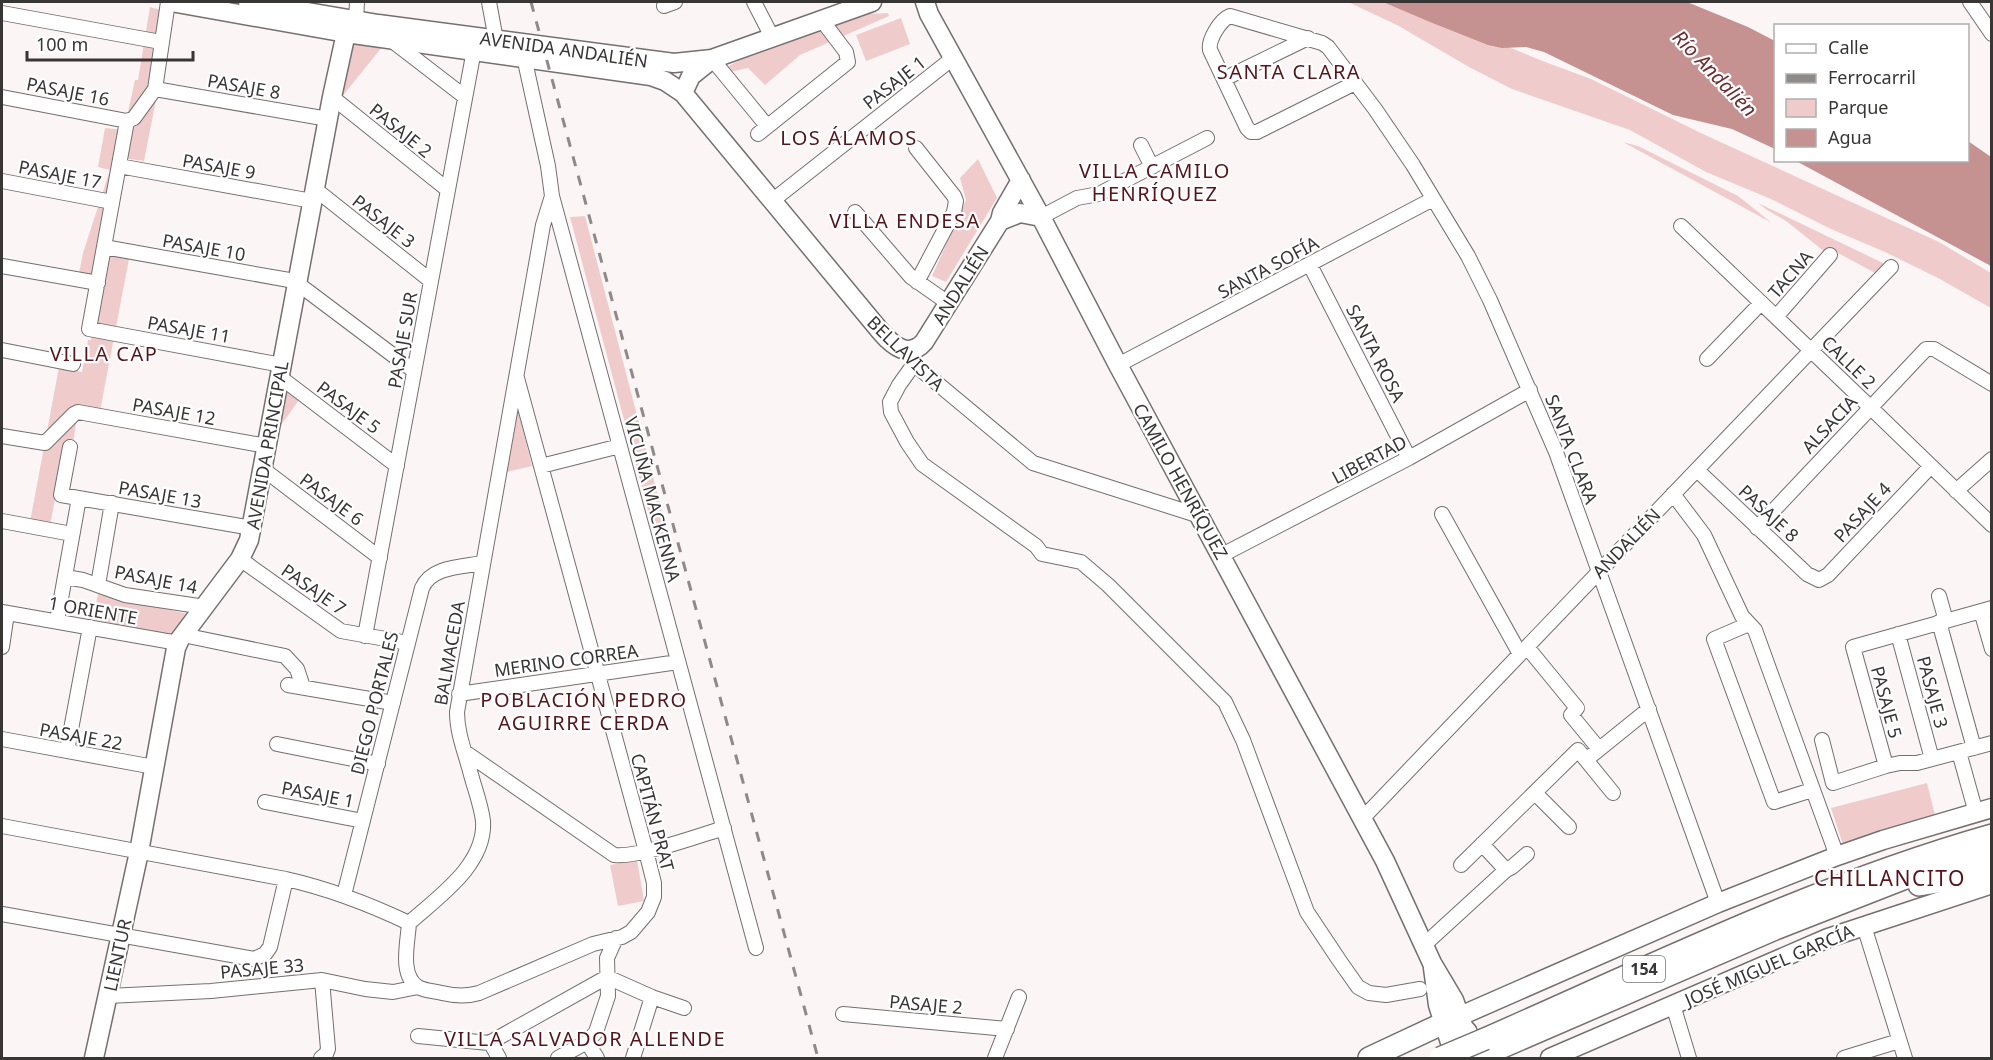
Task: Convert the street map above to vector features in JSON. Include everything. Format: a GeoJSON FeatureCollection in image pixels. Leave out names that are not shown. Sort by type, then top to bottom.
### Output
{"type":"FeatureCollection","features":[{"type":"Feature","properties":{"kind":"highway"},"geometry":{"type":"LineString","coordinates":[[1902,863],[1986,814]]}},
{"type":"Feature","properties":{"kind":"highway","name":"154"},"geometry":{"type":"LineString","coordinates":[[1440,1059],[1471,1040],[1804,900],[1902,863],[1992,835]]}},
{"type":"Feature","properties":{"kind":"highway","name":"154"},"geometry":{"type":"LineString","coordinates":[[1471,1040],[1926,871],[1992,851]]}},
{"type":"Feature","properties":{"kind":"highway"},"geometry":{"type":"LineString","coordinates":[[1851,899],[1992,873]]}},
{"type":"Feature","properties":{"kind":"highway"},"geometry":{"type":"LineString","coordinates":[[1369,1059],[1471,1040]]}},
{"type":"Feature","properties":{"kind":"main road","name":"AVENIDA ANDALIÉN"},"geometry":{"type":"LineString","coordinates":[[169,2],[351,26],[496,39],[674,63],[712,59],[873,2]]}},
{"type":"Feature","properties":{"kind":"main road","name":"AVENIDA ANDALIÉN"},"geometry":{"type":"LineString","coordinates":[[248,2],[351,26],[389,38],[651,76],[665,81],[682,93]]}},
{"type":"Feature","properties":{"kind":"main road"},"geometry":{"type":"LineString","coordinates":[[911,2],[927,8]]}},
{"type":"Feature","properties":{"kind":"main road","name":"CAMILO HENRÍQUEZ"},"geometry":{"type":"LineString","coordinates":[[927,8],[1392,875],[1432,963],[1437,1000],[1471,1040],[1455,1059]]}},
{"type":"Feature","properties":{"kind":"main road","name":"AVENIDA PRINCIPAL"},"geometry":{"type":"LineString","coordinates":[[139,852],[174,653],[181,639],[240,559],[249,540],[332,98],[351,26]]}},
{"type":"Feature","properties":{"kind":"main road"},"geometry":{"type":"LineString","coordinates":[[682,93],[691,76],[704,63],[712,59]]}},
{"type":"Feature","properties":{"kind":"main road","name":"BELLAVISTA"},"geometry":{"type":"LineString","coordinates":[[682,93],[887,339],[911,357]]}},
{"type":"Feature","properties":{"kind":"main road","name":"ANDALIÉN"},"geometry":{"type":"LineString","coordinates":[[911,357],[915,349],[922,345],[1000,221],[1002,213],[1021,180]]}},
{"type":"Feature","properties":{"kind":"main road"},"geometry":{"type":"LineString","coordinates":[[1000,221],[1020,213],[1041,217]]}},
{"type":"Feature","properties":{"kind":"main road"},"geometry":{"type":"LineString","coordinates":[[1471,1040],[1718,903],[1837,855],[1883,840],[1986,814]]}},
{"type":"Feature","properties":{"kind":"main road","name":"LIENTUR"},"geometry":{"type":"LineString","coordinates":[[94,1059],[139,852]]}},
{"type":"Feature","properties":{"kind":"main road","name":"JOSÉ MIGUEL GARCÍA"},"geometry":{"type":"LineString","coordinates":[[1550,1059],[1804,948],[1992,884]]}},
{"type":"Feature","properties":{"kind":"street"},"geometry":{"type":"LineString","coordinates":[[2,266],[98,284],[127,121],[134,118],[155,89],[169,2]]}},
{"type":"Feature","properties":{"kind":"street"},"geometry":{"type":"LineString","coordinates":[[351,26],[357,2]]}},
{"type":"Feature","properties":{"kind":"street"},"geometry":{"type":"LineString","coordinates":[[489,2],[496,39]]}},
{"type":"Feature","properties":{"kind":"street"},"geometry":{"type":"LineString","coordinates":[[754,2],[772,37]]}},
{"type":"Feature","properties":{"kind":"street"},"geometry":{"type":"LineString","coordinates":[[1970,2],[1992,34]]}},
{"type":"Feature","properties":{"kind":"street"},"geometry":{"type":"LineString","coordinates":[[2,13],[161,42]]}},
{"type":"Feature","properties":{"kind":"street"},"geometry":{"type":"LineString","coordinates":[[1308,38],[1233,16],[1227,17],[1209,45],[1247,128],[1251,132],[1257,132],[1355,83]]}},
{"type":"Feature","properties":{"kind":"street"},"geometry":{"type":"LineString","coordinates":[[712,59],[762,130],[848,62],[846,52],[821,19]]}},
{"type":"Feature","properties":{"kind":"street"},"geometry":{"type":"LineString","coordinates":[[389,38],[465,97]]}},
{"type":"Feature","properties":{"kind":"street"},"geometry":{"type":"LineString","coordinates":[[1224,79],[1308,38]]}},
{"type":"Feature","properties":{"kind":"street","name":"SANTA CLARA"},"geometry":{"type":"LineString","coordinates":[[1308,38],[1322,43],[1332,51],[1393,136],[1478,274],[1556,452],[1718,903]]}},
{"type":"Feature","properties":{"kind":"street","name":"PASAJE SUR"},"geometry":{"type":"LineString","coordinates":[[365,636],[474,51]]}},
{"type":"Feature","properties":{"kind":"street","name":"VICUÑA MACKENNA"},"geometry":{"type":"LineString","coordinates":[[524,57],[548,166],[552,196],[756,948]]}},
{"type":"Feature","properties":{"kind":"street","name":"PASAJE 1"},"geometry":{"type":"LineString","coordinates":[[772,201],[953,58]]}},
{"type":"Feature","properties":{"kind":"street","name":"PASAJE 8"},"geometry":{"type":"LineString","coordinates":[[155,89],[328,120]]}},
{"type":"Feature","properties":{"kind":"street","name":"PASAJE 16"},"geometry":{"type":"LineString","coordinates":[[2,97],[127,121]]}},
{"type":"Feature","properties":{"kind":"street","name":"PASAJE 2"},"geometry":{"type":"LineString","coordinates":[[332,98],[448,190]]}},
{"type":"Feature","properties":{"kind":"street"},"geometry":{"type":"LineString","coordinates":[[1041,217],[1074,199],[1099,194],[1207,138]]}},
{"type":"Feature","properties":{"kind":"street"},"geometry":{"type":"LineString","coordinates":[[1142,145],[1152,167]]}},
{"type":"Feature","properties":{"kind":"street"},"geometry":{"type":"LineString","coordinates":[[916,148],[951,191],[956,201],[954,212],[917,282]]}},
{"type":"Feature","properties":{"kind":"street","name":"PASAJE 9"},"geometry":{"type":"LineString","coordinates":[[119,166],[314,195]]}},
{"type":"Feature","properties":{"kind":"street","name":"PASAJE 17"},"geometry":{"type":"LineString","coordinates":[[2,181],[112,202]]}},
{"type":"Feature","properties":{"kind":"street","name":"PASAJE 3"},"geometry":{"type":"LineString","coordinates":[[314,195],[431,281]]}},
{"type":"Feature","properties":{"kind":"street","name":"BALMACEDA"},"geometry":{"type":"LineString","coordinates":[[409,923],[461,876],[480,845],[483,831],[482,814],[457,722],[459,694],[543,225],[552,196]]}},
{"type":"Feature","properties":{"kind":"street","name":"SANTA SOFÍA"},"geometry":{"type":"LineString","coordinates":[[1118,365],[1433,199]]}},
{"type":"Feature","properties":{"kind":"street"},"geometry":{"type":"LineString","coordinates":[[855,212],[902,268],[917,282],[948,303]]}},
{"type":"Feature","properties":{"kind":"street","name":"CALLE 2"},"geometry":{"type":"LineString","coordinates":[[1681,226],[1992,525]]}},
{"type":"Feature","properties":{"kind":"street","name":"PASAJE 10"},"geometry":{"type":"LineString","coordinates":[[104,247],[297,283]]}},
{"type":"Feature","properties":{"kind":"street","name":"TACNA"},"geometry":{"type":"LineString","coordinates":[[1776,317],[1830,255]]}},
{"type":"Feature","properties":{"kind":"street","name":"SANTA ROSA"},"geometry":{"type":"LineString","coordinates":[[1310,265],[1409,458]]}},
{"type":"Feature","properties":{"kind":"street","name":"ANDALIÉN"},"geometry":{"type":"LineString","coordinates":[[1362,819],[1891,267]]}},
{"type":"Feature","properties":{"kind":"street"},"geometry":{"type":"LineString","coordinates":[[297,283],[414,371]]}},
{"type":"Feature","properties":{"kind":"street","name":"PASAJE 11"},"geometry":{"type":"LineString","coordinates":[[98,284],[89,329],[281,371]]}},
{"type":"Feature","properties":{"kind":"street"},"geometry":{"type":"LineString","coordinates":[[1707,359],[1761,303]]}},
{"type":"Feature","properties":{"kind":"street","name":"ALSACIA"},"geometry":{"type":"LineString","coordinates":[[1757,528],[1923,351],[1929,348],[1992,384]]}},
{"type":"Feature","properties":{"kind":"street"},"geometry":{"type":"LineString","coordinates":[[2,350],[73,364]]}},
{"type":"Feature","properties":{"kind":"street"},"geometry":{"type":"LineString","coordinates":[[911,357],[890,402],[891,412],[922,464],[1036,546],[1042,554],[1081,562],[1108,585],[1225,702],[1243,740],[1307,912],[1339,960],[1358,987],[1369,993],[1393,994],[1420,989]]}},
{"type":"Feature","properties":{"kind":"street","name":"BELLAVISTA"},"geometry":{"type":"LineString","coordinates":[[911,357],[1033,463],[1200,516]]}},
{"type":"Feature","properties":{"kind":"street","name":"PASAJE 5"},"geometry":{"type":"LineString","coordinates":[[281,371],[397,466]]}},
{"type":"Feature","properties":{"kind":"street","name":"CAPITÁN PRAT"},"geometry":{"type":"LineString","coordinates":[[418,987],[452,995],[473,995],[593,944],[627,935],[636,928],[653,902],[654,884],[646,851],[517,378]]}},
{"type":"Feature","properties":{"kind":"street","name":"LIBERTAD"},"geometry":{"type":"LineString","coordinates":[[1222,555],[1409,458],[1530,390]]}},
{"type":"Feature","properties":{"kind":"street","name":"PASAJE 12"},"geometry":{"type":"LineString","coordinates":[[2,436],[45,443],[78,412],[267,446]]}},
{"type":"Feature","properties":{"kind":"street"},"geometry":{"type":"LineString","coordinates":[[541,466],[620,446]]}},
{"type":"Feature","properties":{"kind":"street","name":"PASAJE 13"},"geometry":{"type":"LineString","coordinates":[[70,447],[61,495],[252,528]]}},
{"type":"Feature","properties":{"kind":"street"},"geometry":{"type":"LineString","coordinates":[[1956,491],[1992,459]]}},
{"type":"Feature","properties":{"kind":"street","name":"PASAJE 4"},"geometry":{"type":"LineString","coordinates":[[1818,580],[1828,575],[1930,466]]}},
{"type":"Feature","properties":{"kind":"street","name":"PASAJE 6"},"geometry":{"type":"LineString","coordinates":[[263,469],[380,558]]}},
{"type":"Feature","properties":{"kind":"street","name":"PASAJE 8"},"geometry":{"type":"LineString","coordinates":[[1696,470],[1807,574],[1818,580]]}},
{"type":"Feature","properties":{"kind":"street"},"geometry":{"type":"LineString","coordinates":[[1673,494],[1704,535],[1742,616],[1755,630],[1837,855]]}},
{"type":"Feature","properties":{"kind":"street"},"geometry":{"type":"LineString","coordinates":[[57,621],[79,498]]}},
{"type":"Feature","properties":{"kind":"street"},"geometry":{"type":"LineString","coordinates":[[98,585],[112,503]]}},
{"type":"Feature","properties":{"kind":"street"},"geometry":{"type":"LineString","coordinates":[[1442,514],[1524,650],[1577,708],[1571,715],[1599,749]]}},
{"type":"Feature","properties":{"kind":"street"},"geometry":{"type":"LineString","coordinates":[[2,521],[72,534]]}},
{"type":"Feature","properties":{"kind":"street","name":"PASAJE 7"},"geometry":{"type":"LineString","coordinates":[[240,559],[341,631],[408,643]]}},
{"type":"Feature","properties":{"kind":"street","name":"DIEGO PORTALES"},"geometry":{"type":"LineString","coordinates":[[344,894],[422,588],[427,579],[439,572],[483,563]]}},
{"type":"Feature","properties":{"kind":"street","name":"PASAJE 14"},"geometry":{"type":"LineString","coordinates":[[65,577],[98,585],[125,595],[205,607]]}},
{"type":"Feature","properties":{"kind":"street"},"geometry":{"type":"LineString","coordinates":[[1939,596],[1942,621],[1974,748]]}},
{"type":"Feature","properties":{"kind":"street"},"geometry":{"type":"LineString","coordinates":[[1898,634],[1986,609],[1992,649]]}},
{"type":"Feature","properties":{"kind":"street"},"geometry":{"type":"LineString","coordinates":[[2,647],[4,612]]}},
{"type":"Feature","properties":{"kind":"street","name":"1 ORIENTE"},"geometry":{"type":"LineString","coordinates":[[4,612],[285,656],[294,663],[303,687]]}},
{"type":"Feature","properties":{"kind":"street"},"geometry":{"type":"LineString","coordinates":[[1749,624],[1713,639],[1774,802],[1812,790]]}},
{"type":"Feature","properties":{"kind":"street"},"geometry":{"type":"LineString","coordinates":[[67,751],[90,627]]}},
{"type":"Feature","properties":{"kind":"street","name":"PASAJE 3"},"geometry":{"type":"LineString","coordinates":[[1898,634],[1932,759]]}},
{"type":"Feature","properties":{"kind":"street","name":"PASAJE 5"},"geometry":{"type":"LineString","coordinates":[[1886,766],[1853,647],[1898,634]]}},
{"type":"Feature","properties":{"kind":"street","name":"MERINO CORREA"},"geometry":{"type":"LineString","coordinates":[[459,694],[678,662]]}},
{"type":"Feature","properties":{"kind":"street"},"geometry":{"type":"LineString","coordinates":[[288,685],[393,703]]}},
{"type":"Feature","properties":{"kind":"street"},"geometry":{"type":"LineString","coordinates":[[1461,865],[1535,792],[1582,755],[1599,749],[1649,709]]}},
{"type":"Feature","properties":{"kind":"street","name":"PASAJE 22"},"geometry":{"type":"LineString","coordinates":[[2,739],[154,767]]}},
{"type":"Feature","properties":{"kind":"street"},"geometry":{"type":"LineString","coordinates":[[1822,740],[1833,783],[1886,766],[1900,763],[1917,764],[1992,743]]}},
{"type":"Feature","properties":{"kind":"street"},"geometry":{"type":"LineString","coordinates":[[277,744],[378,764]]}},
{"type":"Feature","properties":{"kind":"street"},"geometry":{"type":"LineString","coordinates":[[465,752],[608,853],[619,856],[646,851],[724,828]]}},
{"type":"Feature","properties":{"kind":"street"},"geometry":{"type":"LineString","coordinates":[[1959,752],[1986,814]]}},
{"type":"Feature","properties":{"kind":"street"},"geometry":{"type":"LineString","coordinates":[[1582,755],[1613,793]]}},
{"type":"Feature","properties":{"kind":"street"},"geometry":{"type":"LineString","coordinates":[[1535,792],[1569,827]]}},
{"type":"Feature","properties":{"kind":"street","name":"PASAJE 1"},"geometry":{"type":"LineString","coordinates":[[265,802],[363,821]]}},
{"type":"Feature","properties":{"kind":"street"},"geometry":{"type":"LineString","coordinates":[[2,827],[286,879],[344,894],[409,923],[407,963],[409,976],[418,987]]}},
{"type":"Feature","properties":{"kind":"street"},"geometry":{"type":"LineString","coordinates":[[1482,844],[1506,870]]}},
{"type":"Feature","properties":{"kind":"street"},"geometry":{"type":"LineString","coordinates":[[1424,945],[1506,870],[1527,854]]}},
{"type":"Feature","properties":{"kind":"street"},"geometry":{"type":"LineString","coordinates":[[2,914],[258,958],[270,947],[286,879]]}},
{"type":"Feature","properties":{"kind":"street"},"geometry":{"type":"LineString","coordinates":[[1864,926],[1905,1059]]}},
{"type":"Feature","properties":{"kind":"street"},"geometry":{"type":"LineString","coordinates":[[558,1059],[587,1042],[594,1035],[606,1004],[609,987],[607,958],[616,938]]}},
{"type":"Feature","properties":{"kind":"street"},"geometry":{"type":"LineString","coordinates":[[607,977],[684,1008]]}},
{"type":"Feature","properties":{"kind":"street"},"geometry":{"type":"LineString","coordinates":[[418,1036],[484,1044],[607,977]]}},
{"type":"Feature","properties":{"kind":"street"},"geometry":{"type":"LineString","coordinates":[[321,1059],[328,1049],[322,980]]}},
{"type":"Feature","properties":{"kind":"street","name":"PASAJE 33"},"geometry":{"type":"LineString","coordinates":[[108,996],[212,991],[322,980],[393,992],[418,987]]}},
{"type":"Feature","properties":{"kind":"street"},"geometry":{"type":"LineString","coordinates":[[633,1059],[652,997]]}},
{"type":"Feature","properties":{"kind":"street"},"geometry":{"type":"LineString","coordinates":[[995,1059],[1019,997]]}},
{"type":"Feature","properties":{"kind":"street"},"geometry":{"type":"LineString","coordinates":[[1673,1005],[1689,1059]]}},
{"type":"Feature","properties":{"kind":"street","name":"PASAJE 2"},"geometry":{"type":"LineString","coordinates":[[843,1014],[1007,1029]]}},
{"type":"Feature","properties":{"kind":"street"},"geometry":{"type":"LineString","coordinates":[[1844,1059],[1899,1041]]}},
{"type":"Feature","properties":{"kind":"street"},"geometry":{"type":"LineString","coordinates":[[490,1042],[499,1059]]}},
{"type":"Feature","properties":{"kind":"street"},"geometry":{"type":"LineString","coordinates":[[587,1042],[597,1059]]}},
{"type":"Feature","properties":{"kind":"green space"},"geometry":{"type":"Polygon","coordinates":[[[1348,2],[1400,2],[1591,79],[1705,135],[1939,242],[1991,273],[1991,308],[1885,252],[1831,229],[1771,199],[1706,172],[1630,130],[1512,89],[1397,25],[1348,2]]]}},
{"type":"Feature","properties":{"kind":"green space"},"geometry":{"type":"Polygon","coordinates":[[[150,7],[161,10],[157,95],[144,161],[124,158],[109,256],[129,259],[100,411],[78,408],[67,490],[57,489],[50,525],[30,522],[59,367],[82,372],[88,340],[91,340],[103,277],[79,273],[83,253],[110,170],[98,167],[105,128],[124,130],[135,80],[138,80],[150,7]]]}},
{"type":"Feature","properties":{"kind":"green space"},"geometry":{"type":"Polygon","coordinates":[[[888,13],[889,16],[800,55],[765,85],[748,68],[730,72],[727,67],[757,50],[864,14],[888,13]]]}},
{"type":"Feature","properties":{"kind":"green space"},"geometry":{"type":"Polygon","coordinates":[[[901,18],[910,44],[866,61],[856,35],[901,18]]]}},
{"type":"Feature","properties":{"kind":"green space"},"geometry":{"type":"Polygon","coordinates":[[[352,39],[386,42],[341,98],[352,39]]]}},
{"type":"Feature","properties":{"kind":"green space"},"geometry":{"type":"Polygon","coordinates":[[[1623,142],[1638,146],[1738,196],[1772,223],[1623,142]]]}},
{"type":"Feature","properties":{"kind":"green space"},"geometry":{"type":"Polygon","coordinates":[[[978,159],[997,198],[946,282],[932,276],[966,200],[960,178],[978,159]]]}},
{"type":"Feature","properties":{"kind":"green space"},"geometry":{"type":"Polygon","coordinates":[[[1758,203],[1883,263],[1877,274],[1838,253],[1825,252],[1786,221],[1758,203]]]}},
{"type":"Feature","properties":{"kind":"green space"},"geometry":{"type":"Polygon","coordinates":[[[585,216],[668,534],[655,536],[570,217],[585,216]]]}},
{"type":"Feature","properties":{"kind":"green space"},"geometry":{"type":"Polygon","coordinates":[[[287,387],[301,397],[279,428],[287,387]]]}},
{"type":"Feature","properties":{"kind":"green space"},"geometry":{"type":"Polygon","coordinates":[[[518,410],[532,466],[507,472],[518,410]]]}},
{"type":"Feature","properties":{"kind":"green space"},"geometry":{"type":"Polygon","coordinates":[[[98,594],[188,614],[171,636],[93,619],[98,594]]]}},
{"type":"Feature","properties":{"kind":"green space"},"geometry":{"type":"Polygon","coordinates":[[[1927,783],[1935,815],[1843,845],[1831,808],[1927,783]]]}},
{"type":"Feature","properties":{"kind":"green space"},"geometry":{"type":"Polygon","coordinates":[[[637,860],[644,901],[618,906],[610,865],[637,860]]]}},
{"type":"Feature","properties":{"kind":"water","name":"Río Andalién"},"geometry":{"type":"Polygon","coordinates":[[[1383,2],[1687,2],[1748,27],[1774,40],[1774,149],[1732,129],[1673,115],[1544,52],[1526,47],[1502,48],[1488,45],[1383,2]]]}},
{"type":"Feature","properties":{"kind":"water"},"geometry":{"type":"Polygon","coordinates":[[[1969,142],[1991,157],[1991,266],[1798,162],[1969,162],[1969,142]]]}},
{"type":"Feature","properties":{"kind":"railway"},"geometry":{"type":"LineString","coordinates":[[531,2],[818,1058]]}},
{"type":"Feature","properties":{"kind":"district","name":"SANTA CLARA"},"geometry":{"type":"Point","coordinates":[1289,71]}},
{"type":"Feature","properties":{"kind":"district","name":"LOS ÁLAMOS"},"geometry":{"type":"Point","coordinates":[849,137]}},
{"type":"Feature","properties":{"kind":"district","name":"VILLA CAMILO HENRÍQUEZ"},"geometry":{"type":"Point","coordinates":[1155,182]}},
{"type":"Feature","properties":{"kind":"district","name":"VILLA ENDESA"},"geometry":{"type":"Point","coordinates":[905,220]}},
{"type":"Feature","properties":{"kind":"district","name":"VILLA CAP"},"geometry":{"type":"Point","coordinates":[104,353]}},
{"type":"Feature","properties":{"kind":"district","name":"POBLACIÓN PEDRO AGUIRRE CERDA"},"geometry":{"type":"Point","coordinates":[584,710]}},
{"type":"Feature","properties":{"kind":"district","name":"CHILLANCITO"},"geometry":{"type":"Point","coordinates":[1890,878]}},
{"type":"Feature","properties":{"kind":"district","name":"VILLA SALVADOR ALLENDE"},"geometry":{"type":"Point","coordinates":[585,1038]}}]}
